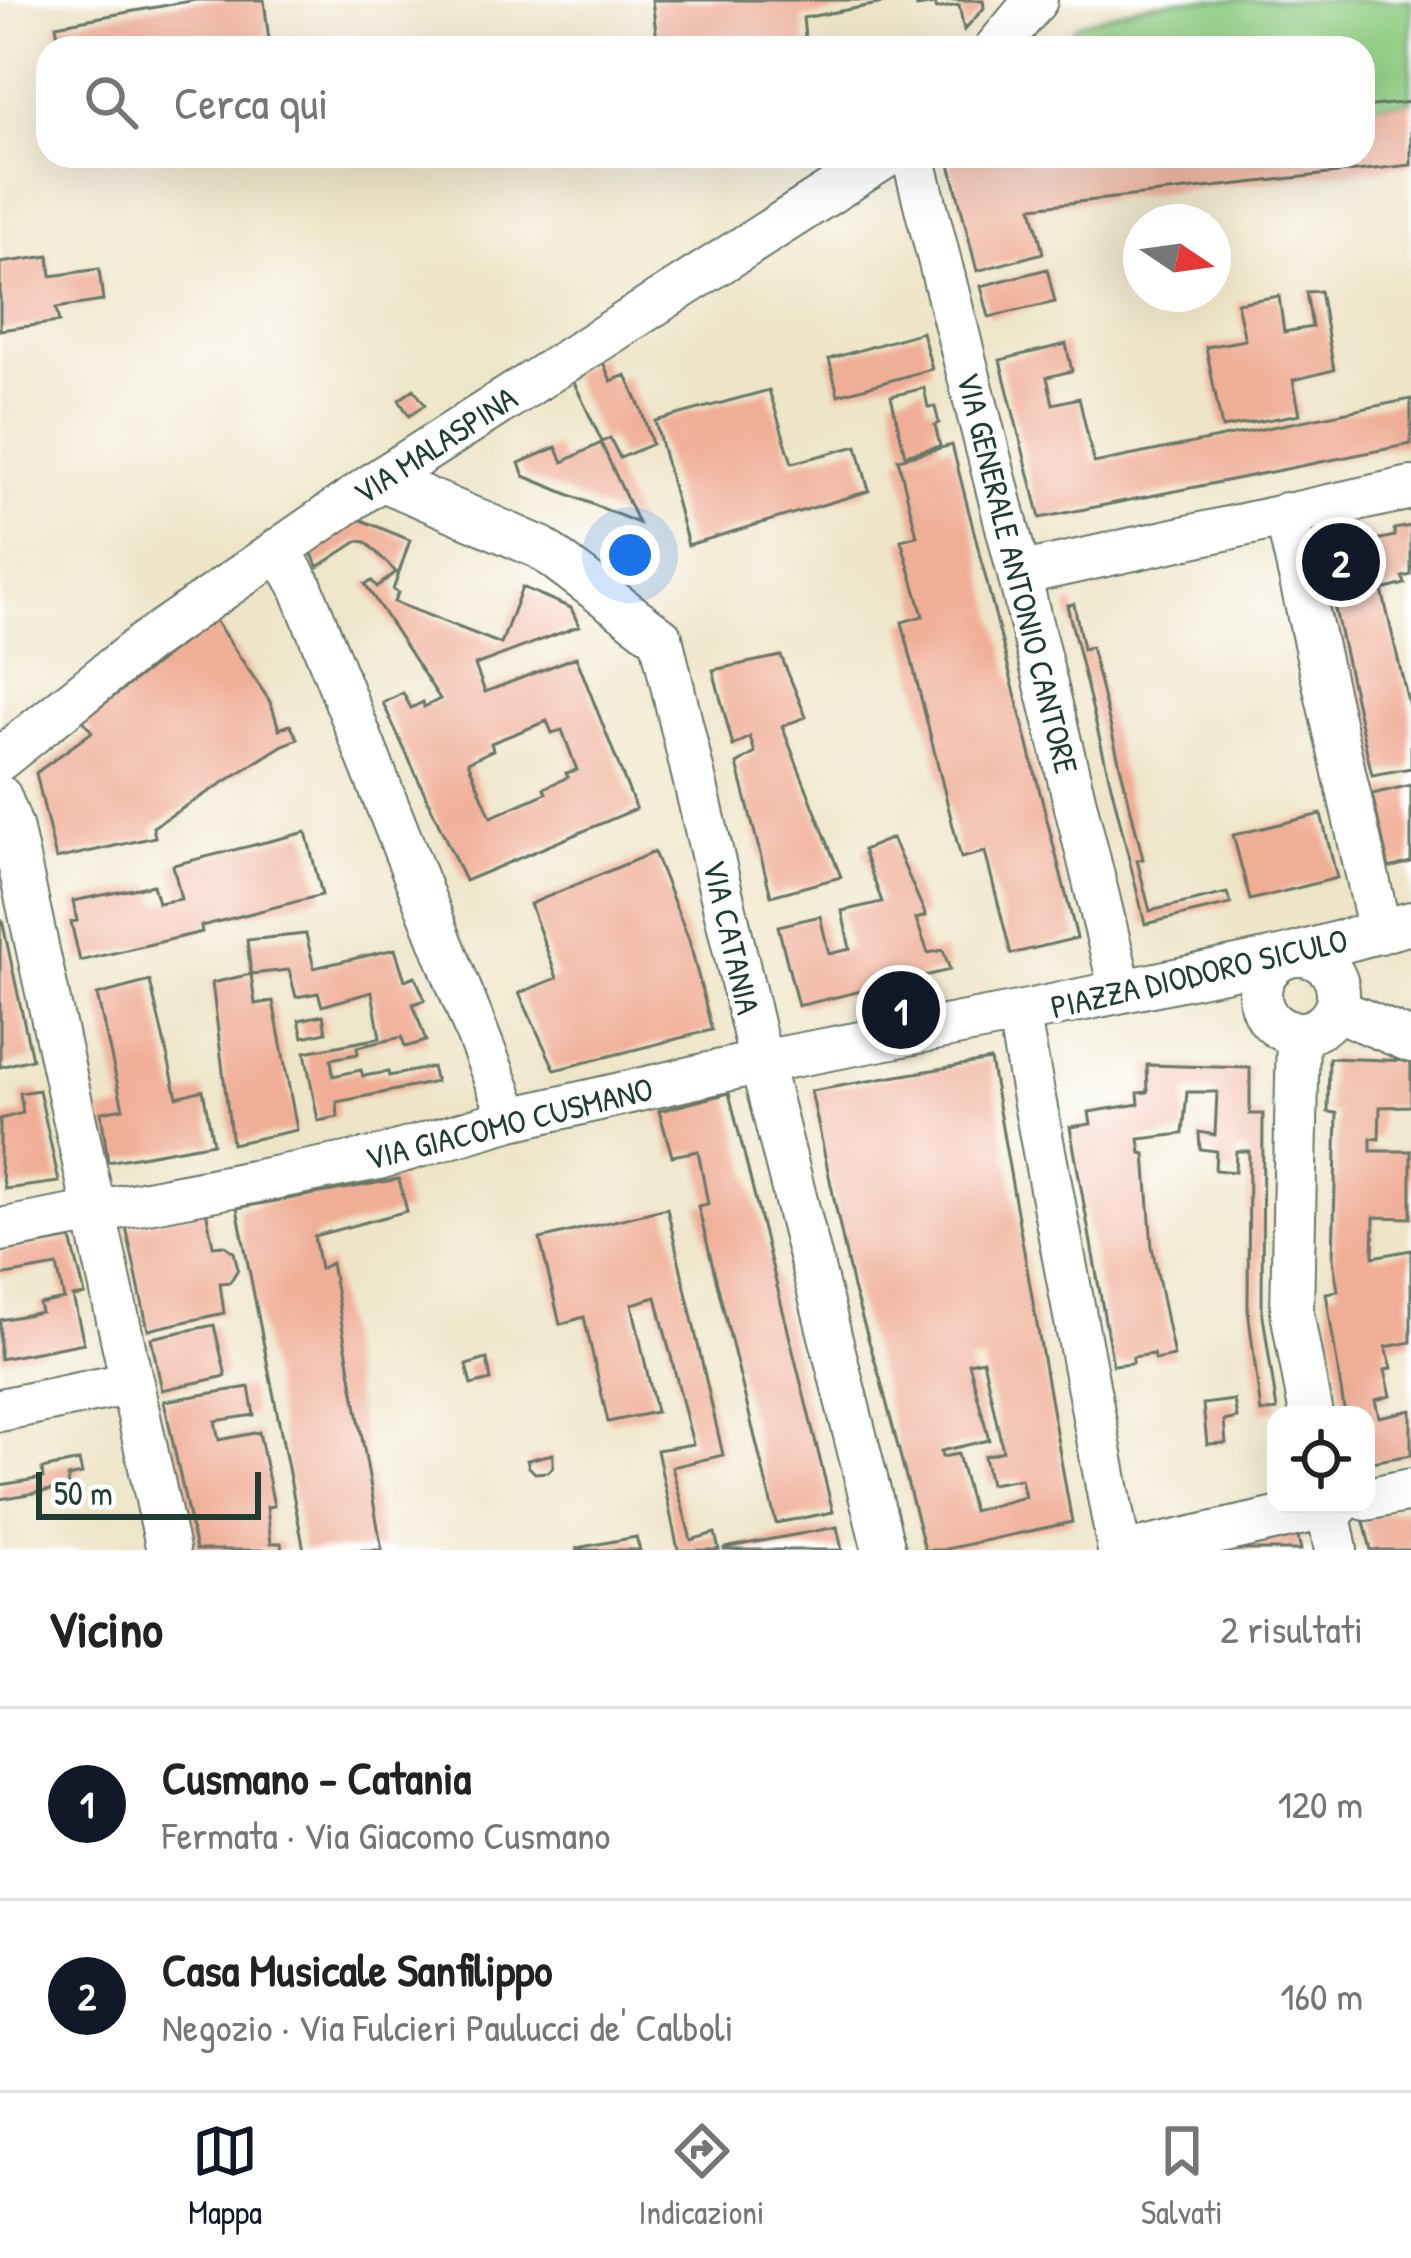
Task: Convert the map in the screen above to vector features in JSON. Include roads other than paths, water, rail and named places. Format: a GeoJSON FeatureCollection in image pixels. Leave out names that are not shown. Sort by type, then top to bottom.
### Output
{"type":"FeatureCollection","features":[{"type":"Feature","properties":{"kind":"street"},"geometry":{"type":"LineString","coordinates":[[1006,36],[1036,0]]}},
{"type":"Feature","properties":{"kind":"street","name":"VIA MALASPINA"},"geometry":{"type":"LineString","coordinates":[[0,759],[146,642],[381,478],[868,168]]}},
{"type":"Feature","properties":{"kind":"street","name":"VIA GENERALE ANTONIO CANTORE"},"geometry":{"type":"LineString","coordinates":[[916,168],[1121,991]]}},
{"type":"Feature","properties":{"kind":"street","name":"VIA CATANIA"},"geometry":{"type":"LineString","coordinates":[[381,478],[541,548],[661,638],[884,1550]]}},
{"type":"Feature","properties":{"kind":"street"},"geometry":{"type":"LineString","coordinates":[[1019,574],[1411,488]]}},
{"type":"Feature","properties":{"kind":"street"},"geometry":{"type":"LineString","coordinates":[[1286,514],[1395,927]]}},
{"type":"Feature","properties":{"kind":"street"},"geometry":{"type":"LineString","coordinates":[[279,549],[301,587],[512,1119]]}},
{"type":"Feature","properties":{"kind":"street"},"geometry":{"type":"LineString","coordinates":[[0,797],[168,1550]]}},
{"type":"Feature","properties":{"kind":"street","name":"PIAZZA DIODORO SICULO"},"geometry":{"type":"LineString","coordinates":[[1018,1013],[1285,958],[1395,927]]}},
{"type":"Feature","properties":{"kind":"street"},"geometry":{"type":"LineString","coordinates":[[1311,956],[1331,971],[1338,996],[1335,1009],[1320,1026],[1298,1033],[1274,1023],[1261,1000],[1265,975],[1285,958],[1311,956]]}},
{"type":"Feature","properties":{"kind":"street","name":"PIAZZA DIODORO SICULO"},"geometry":{"type":"LineString","coordinates":[[1335,1009],[1411,1041]]}},
{"type":"Feature","properties":{"kind":"street"},"geometry":{"type":"LineString","coordinates":[[1018,1013],[1120,1550]]}},
{"type":"Feature","properties":{"kind":"street","name":"VIA GIACOMO CUSMANO"},"geometry":{"type":"LineString","coordinates":[[0,1230],[378,1157],[512,1119],[761,1062],[1018,1013]]}},
{"type":"Feature","properties":{"kind":"street"},"geometry":{"type":"LineString","coordinates":[[1298,1033],[1292,1312],[1309,1406]]}},
{"type":"Feature","properties":{"kind":"street"},"geometry":{"type":"LineString","coordinates":[[0,1410],[132,1383]]}},
{"type":"Feature","properties":{"kind":"street"},"geometry":{"type":"LineString","coordinates":[[1375,1497],[1411,1490]]}},
{"type":"Feature","properties":{"kind":"street"},"geometry":{"type":"LineString","coordinates":[[1139,1550],[1296,1514]]}},
{"type":"Feature","properties":{"kind":"street"},"geometry":{"type":"LineString","coordinates":[[1336,1550],[1339,1514]]}},
{"type":"Feature","properties":{"kind":"place","name":"Casa Musicale Sanfilippo"},"geometry":{"type":"Point","coordinates":[1341,562]}},
{"type":"Feature","properties":{"kind":"place","name":"Cusmano - Catania"},"geometry":{"type":"Point","coordinates":[901,1010]}}]}
